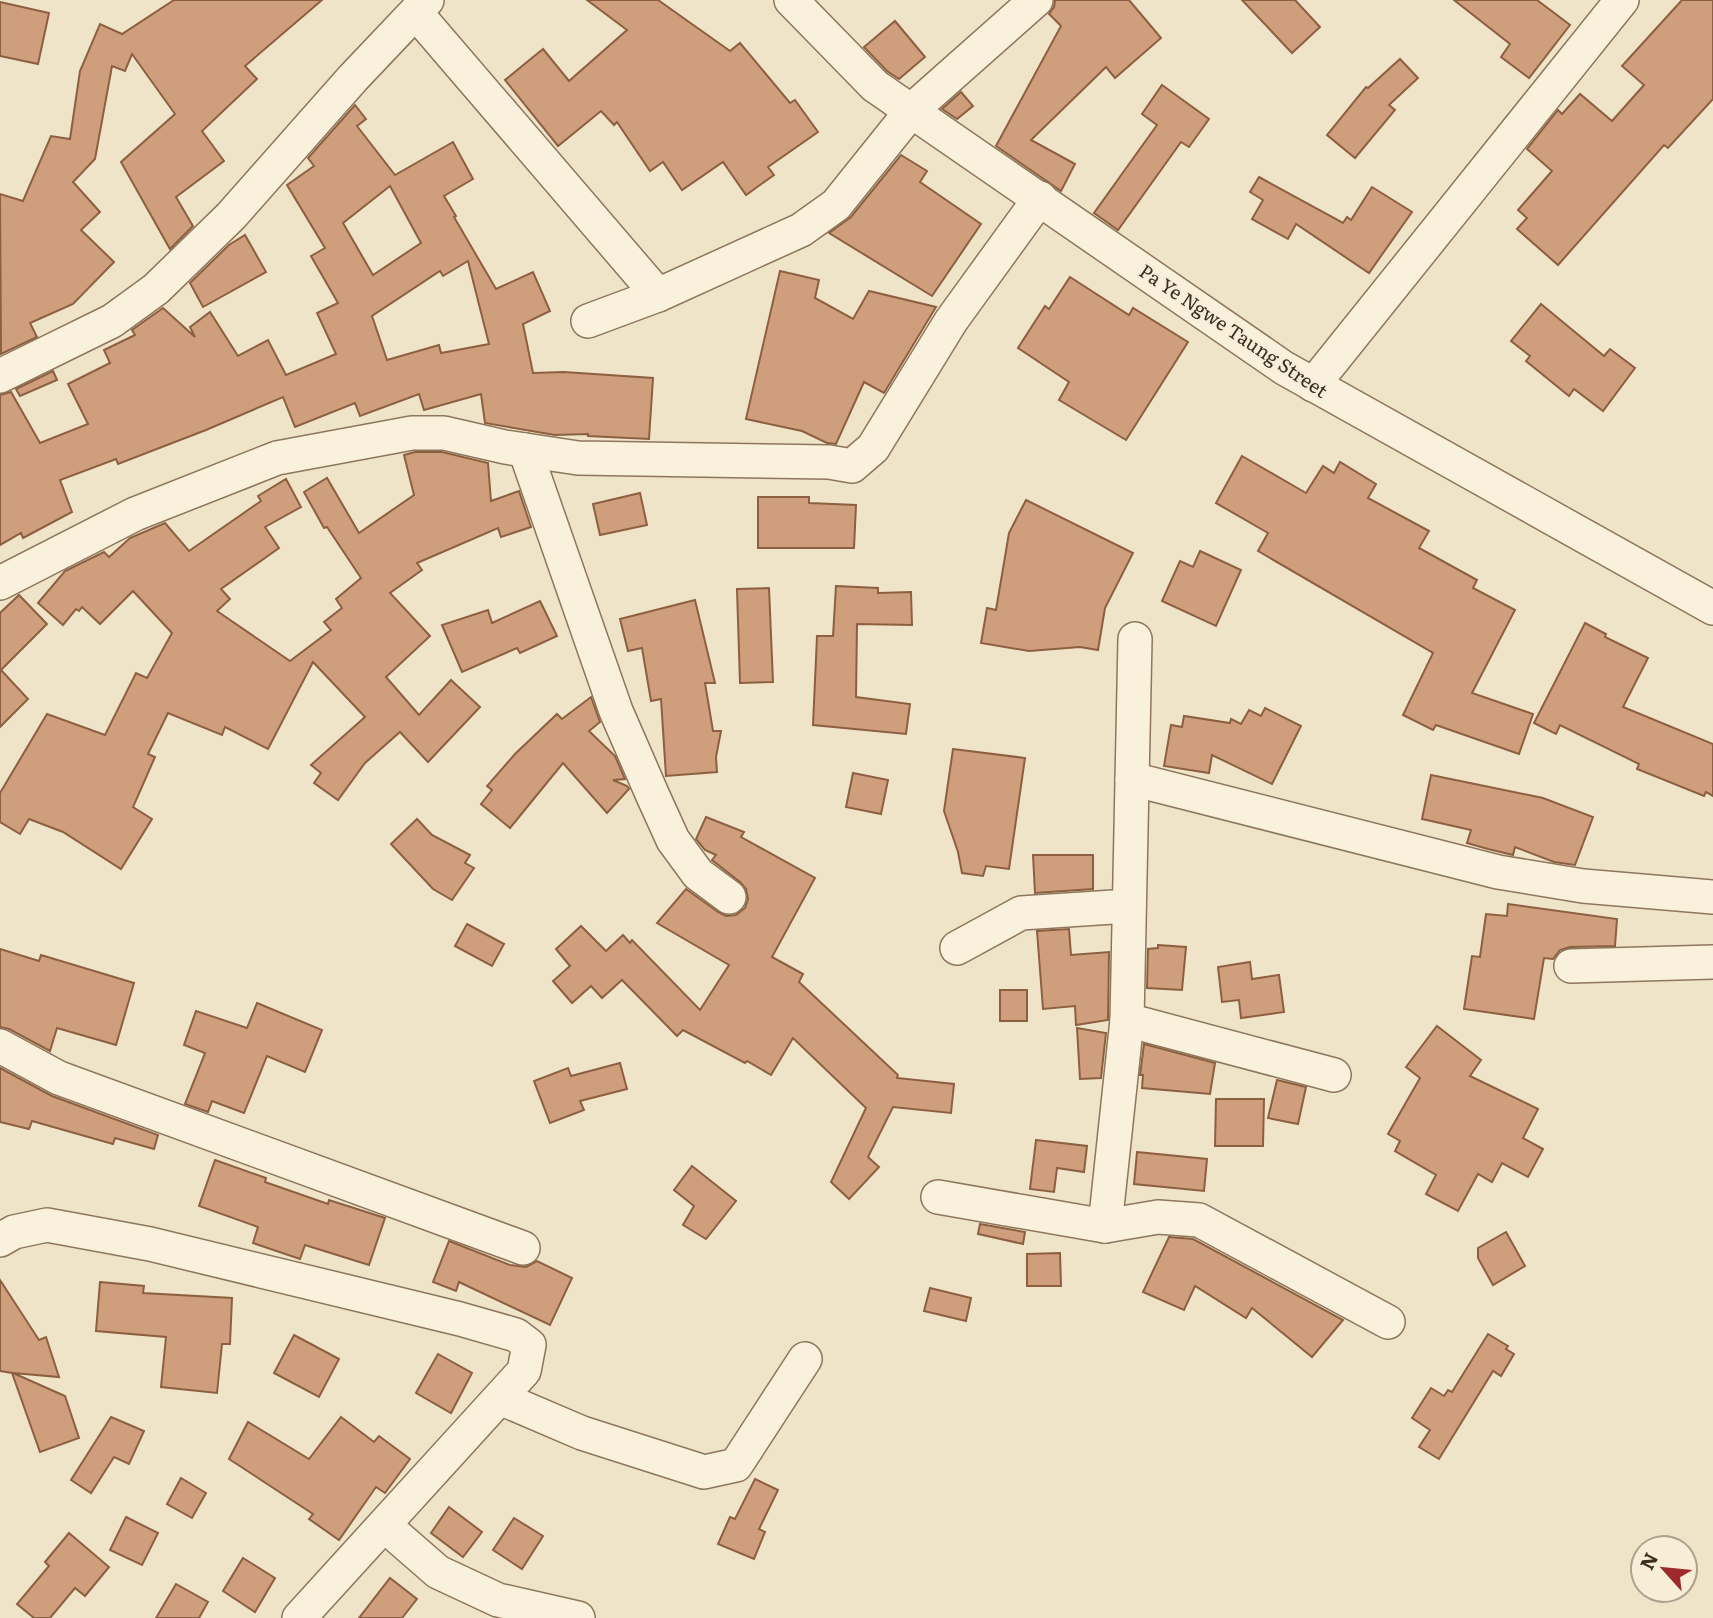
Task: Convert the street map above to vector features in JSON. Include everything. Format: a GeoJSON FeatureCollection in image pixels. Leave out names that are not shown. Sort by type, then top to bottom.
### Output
{"type":"FeatureCollection","features":[{"type":"Feature","properties":{"kind":"street","name":"Pa Ye Ngwe Taung Street"},"geometry":{"type":"LineString","coordinates":[[792,0],[875,86],[1284,368],[1713,608]]}},
{"type":"Feature","properties":{"kind":"street"},"geometry":{"type":"LineString","coordinates":[[587,321],[658,295],[801,230],[836,205],[912,109],[1036,0]]}},
{"type":"Feature","properties":{"kind":"street"},"geometry":{"type":"LineString","coordinates":[[1313,386],[1622,0]]}},
{"type":"Feature","properties":{"kind":"street"},"geometry":{"type":"LineString","coordinates":[[0,376],[112,321],[156,289],[231,216],[353,78],[421,6],[658,295]]}},
{"type":"Feature","properties":{"kind":"street"},"geometry":{"type":"LineString","coordinates":[[0,583],[135,513],[277,458],[412,433],[444,433],[578,458],[828,462],[852,466],[873,448],[951,321],[1040,198]]}},
{"type":"Feature","properties":{"kind":"street"},"geometry":{"type":"LineString","coordinates":[[525,450],[616,711],[673,840],[698,874],[729,897]]}},
{"type":"Feature","properties":{"kind":"street"},"geometry":{"type":"LineString","coordinates":[[1105,1226],[1127,1020],[1135,639]]}},
{"type":"Feature","properties":{"kind":"street"},"geometry":{"type":"LineString","coordinates":[[1132,779],[1498,872],[1583,886],[1713,897]]}},
{"type":"Feature","properties":{"kind":"street"},"geometry":{"type":"LineString","coordinates":[[957,948],[1021,912],[1129,906]]}},
{"type":"Feature","properties":{"kind":"street"},"geometry":{"type":"LineString","coordinates":[[1571,965],[1713,962]]}},
{"type":"Feature","properties":{"kind":"street"},"geometry":{"type":"LineString","coordinates":[[1127,1020],[1334,1075]]}},
{"type":"Feature","properties":{"kind":"street"},"geometry":{"type":"LineString","coordinates":[[0,1046],[59,1079],[523,1248]]}},
{"type":"Feature","properties":{"kind":"street"},"geometry":{"type":"LineString","coordinates":[[938,1197],[1105,1226],[1158,1217],[1199,1220],[1388,1322]]}},
{"type":"Feature","properties":{"kind":"street"},"geometry":{"type":"LineString","coordinates":[[0,1240],[14,1232],[47,1225],[163,1247],[460,1319],[516,1335],[529,1345],[524,1371],[384,1525],[312,1614]]}},
{"type":"Feature","properties":{"kind":"street"},"geometry":{"type":"LineString","coordinates":[[500,1398],[582,1433],[704,1472],[736,1465],[805,1359]]}},
{"type":"Feature","properties":{"kind":"street"},"geometry":{"type":"LineString","coordinates":[[384,1525],[438,1572],[498,1600],[578,1618]]}},
{"type":"Feature","properties":{"kind":"building"},"geometry":{"type":"Polygon","coordinates":[[[174,0],[322,0],[245,66],[257,79],[202,131],[224,161],[176,197],[193,226],[170,249],[121,162],[175,114],[132,54],[125,71],[112,66],[95,159],[73,182],[100,212],[81,230],[114,262],[73,304],[30,323],[37,337],[1,354],[0,194],[23,201],[51,136],[70,139],[80,71],[100,24],[122,34],[174,0]]]}},
{"type":"Feature","properties":{"kind":"building"},"geometry":{"type":"Polygon","coordinates":[[[587,0],[658,0],[730,51],[740,43],[790,103],[795,100],[818,132],[768,167],[774,175],[746,195],[723,162],[682,190],[663,162],[650,171],[617,122],[614,125],[601,111],[558,146],[505,80],[543,49],[569,81],[627,30],[587,0]]]}},
{"type":"Feature","properties":{"kind":"building"},"geometry":{"type":"Polygon","coordinates":[[[1055,0],[1129,0],[1161,38],[1115,78],[1106,67],[1031,140],[1075,164],[1061,191],[996,146],[1061,26],[1049,14],[1055,0]]]}},
{"type":"Feature","properties":{"kind":"building"},"geometry":{"type":"Polygon","coordinates":[[[1242,0],[1295,0],[1320,27],[1292,53],[1242,0]]]}},
{"type":"Feature","properties":{"kind":"building"},"geometry":{"type":"Polygon","coordinates":[[[1454,0],[1537,0],[1570,25],[1529,78],[1501,57],[1510,44],[1454,0]]]}},
{"type":"Feature","properties":{"kind":"building"},"geometry":{"type":"Polygon","coordinates":[[[1682,0],[1713,0],[1713,99],[1668,148],[1664,145],[1558,265],[1517,229],[1527,218],[1518,210],[1552,171],[1527,149],[1558,110],[1562,114],[1580,94],[1612,121],[1644,85],[1622,66],[1682,0]]]}},
{"type":"Feature","properties":{"kind":"building"},"geometry":{"type":"Polygon","coordinates":[[[0,2],[49,13],[38,64],[0,56],[0,2]]]}},
{"type":"Feature","properties":{"kind":"building"},"geometry":{"type":"Polygon","coordinates":[[[895,21],[925,57],[899,79],[887,71],[864,47],[895,21]]]}},
{"type":"Feature","properties":{"kind":"building"},"geometry":{"type":"Polygon","coordinates":[[[1400,59],[1418,78],[1389,105],[1395,110],[1355,158],[1327,135],[1366,87],[1400,59]]]}},
{"type":"Feature","properties":{"kind":"building"},"geometry":{"type":"Polygon","coordinates":[[[1162,85],[1209,119],[1189,147],[1181,142],[1118,230],[1094,213],[1157,125],[1142,114],[1162,85]]]}},
{"type":"Feature","properties":{"kind":"building"},"geometry":{"type":"Polygon","coordinates":[[[961,92],[973,106],[957,119],[942,109],[961,92]]]}},
{"type":"Feature","properties":{"kind":"building"},"geometry":{"type":"Polygon","coordinates":[[[355,105],[366,119],[357,126],[395,175],[453,142],[473,179],[444,196],[456,216],[454,217],[496,289],[533,272],[550,311],[523,324],[533,373],[564,372],[653,378],[649,439],[588,434],[555,435],[485,423],[481,394],[424,410],[419,394],[360,416],[355,403],[295,427],[283,397],[118,464],[116,459],[60,480],[72,512],[23,538],[21,533],[0,545],[0,395],[11,392],[40,443],[88,424],[68,384],[110,363],[104,350],[135,335],[132,330],[163,308],[195,337],[190,327],[210,312],[238,356],[268,340],[286,375],[336,354],[317,313],[338,303],[311,256],[325,248],[287,185],[314,166],[308,158],[355,105]],[[390,186],[343,223],[373,275],[421,243],[390,186]],[[468,261],[443,276],[440,271],[372,316],[387,360],[439,345],[441,353],[489,344],[468,261]]]}},
{"type":"Feature","properties":{"kind":"building"},"geometry":{"type":"Polygon","coordinates":[[[901,155],[927,171],[920,182],[981,224],[932,296],[829,233],[851,217],[901,155]]]}},
{"type":"Feature","properties":{"kind":"building"},"geometry":{"type":"Polygon","coordinates":[[[1259,177],[1343,223],[1347,217],[1351,220],[1372,187],[1412,212],[1369,273],[1296,224],[1288,239],[1252,219],[1263,200],[1250,192],[1259,177]]]}},
{"type":"Feature","properties":{"kind":"building"},"geometry":{"type":"Polygon","coordinates":[[[245,235],[266,272],[203,307],[190,283],[229,245],[245,235]]]}},
{"type":"Feature","properties":{"kind":"building"},"geometry":{"type":"Polygon","coordinates":[[[780,271],[819,280],[815,298],[853,319],[869,291],[936,307],[884,393],[864,382],[836,444],[827,443],[802,431],[746,419],[780,271]]]}},
{"type":"Feature","properties":{"kind":"building"},"geometry":{"type":"Polygon","coordinates":[[[1070,277],[1129,315],[1133,308],[1188,342],[1126,440],[1059,400],[1069,382],[1018,348],[1045,306],[1049,309],[1070,277]]]}},
{"type":"Feature","properties":{"kind":"building"},"geometry":{"type":"Polygon","coordinates":[[[1541,304],[1604,356],[1610,349],[1635,368],[1603,411],[1574,389],[1569,396],[1526,361],[1530,356],[1511,341],[1541,304]]]}},
{"type":"Feature","properties":{"kind":"building"},"geometry":{"type":"Polygon","coordinates":[[[53,371],[57,380],[20,396],[16,389],[53,371]]]}},
{"type":"Feature","properties":{"kind":"building"},"geometry":{"type":"Polygon","coordinates":[[[415,452],[442,452],[488,463],[491,501],[519,491],[531,527],[501,537],[498,528],[417,563],[422,570],[390,593],[430,636],[386,677],[419,715],[451,680],[480,707],[428,762],[400,732],[365,763],[338,800],[314,783],[321,773],[311,765],[365,717],[313,662],[268,749],[225,727],[222,735],[168,713],[148,754],[155,757],[133,807],[152,819],[121,869],[63,832],[29,819],[20,834],[0,822],[0,793],[47,714],[105,735],[136,673],[147,678],[172,633],[133,591],[100,624],[82,607],[79,611],[76,609],[63,625],[38,603],[65,571],[104,552],[109,557],[130,538],[165,523],[189,551],[261,501],[258,496],[286,479],[301,507],[265,527],[279,548],[221,589],[230,599],[217,611],[290,661],[331,630],[324,622],[342,608],[336,599],[361,578],[327,527],[324,528],[304,492],[327,478],[359,533],[414,495],[404,455],[415,452]]]}},
{"type":"Feature","properties":{"kind":"building"},"geometry":{"type":"Polygon","coordinates":[[[1242,456],[1306,493],[1323,466],[1334,473],[1340,462],[1376,484],[1368,498],[1429,531],[1419,548],[1477,580],[1473,588],[1515,610],[1472,693],[1533,714],[1519,754],[1436,725],[1433,730],[1403,715],[1433,653],[1258,551],[1268,533],[1216,503],[1242,456]]]}},
{"type":"Feature","properties":{"kind":"building"},"geometry":{"type":"Polygon","coordinates":[[[640,493],[647,525],[600,535],[593,504],[640,493]]]}},
{"type":"Feature","properties":{"kind":"building"},"geometry":{"type":"Polygon","coordinates":[[[758,497],[809,497],[809,503],[856,505],[854,548],[758,548],[758,497]]]}},
{"type":"Feature","properties":{"kind":"building"},"geometry":{"type":"Polygon","coordinates":[[[1026,500],[1133,553],[1105,608],[1098,650],[1080,647],[1029,651],[981,643],[987,608],[996,610],[1009,533],[1026,500]]]}},
{"type":"Feature","properties":{"kind":"building"},"geometry":{"type":"Polygon","coordinates":[[[1200,551],[1241,570],[1216,626],[1162,601],[1180,561],[1193,567],[1200,551]]]}},
{"type":"Feature","properties":{"kind":"building"},"geometry":{"type":"Polygon","coordinates":[[[836,586],[878,588],[878,593],[911,592],[912,625],[857,624],[856,697],[910,704],[906,734],[813,725],[817,636],[833,636],[836,586]]]}},
{"type":"Feature","properties":{"kind":"building"},"geometry":{"type":"Polygon","coordinates":[[[769,588],[773,682],[740,683],[737,589],[769,588]]]}},
{"type":"Feature","properties":{"kind":"building"},"geometry":{"type":"Polygon","coordinates":[[[19,595],[47,624],[1,670],[28,699],[0,727],[0,613],[19,595]]]}},
{"type":"Feature","properties":{"kind":"building"},"geometry":{"type":"Polygon","coordinates":[[[695,600],[715,683],[705,683],[713,731],[721,731],[716,757],[717,772],[666,776],[661,699],[651,701],[642,648],[628,651],[620,619],[695,600]]]}},
{"type":"Feature","properties":{"kind":"building"},"geometry":{"type":"Polygon","coordinates":[[[540,601],[557,636],[520,653],[517,648],[462,672],[442,625],[488,610],[492,623],[540,601]]]}},
{"type":"Feature","properties":{"kind":"building"},"geometry":{"type":"Polygon","coordinates":[[[1585,623],[1606,634],[1605,637],[1648,658],[1623,707],[1713,744],[1713,796],[1706,792],[1704,796],[1637,769],[1639,764],[1560,725],[1556,734],[1534,723],[1585,623]]]}},
{"type":"Feature","properties":{"kind":"building"},"geometry":{"type":"Polygon","coordinates":[[[591,697],[600,722],[589,731],[615,756],[625,779],[613,780],[629,789],[607,813],[563,763],[510,828],[481,804],[492,790],[487,786],[515,754],[557,714],[562,719],[591,697]]]}},
{"type":"Feature","properties":{"kind":"building"},"geometry":{"type":"Polygon","coordinates":[[[1265,708],[1301,726],[1272,784],[1212,755],[1209,773],[1164,766],[1171,725],[1182,727],[1184,716],[1230,723],[1231,719],[1241,724],[1249,710],[1261,716],[1265,708]]]}},
{"type":"Feature","properties":{"kind":"building"},"geometry":{"type":"Polygon","coordinates":[[[953,749],[1025,758],[1009,869],[986,866],[983,876],[962,873],[944,811],[953,749]]]}},
{"type":"Feature","properties":{"kind":"building"},"geometry":{"type":"Polygon","coordinates":[[[853,773],[888,780],[881,814],[846,807],[853,773]]]}},
{"type":"Feature","properties":{"kind":"building"},"geometry":{"type":"Polygon","coordinates":[[[1431,775],[1543,798],[1593,817],[1575,865],[1554,862],[1515,847],[1513,855],[1467,843],[1471,830],[1422,819],[1431,775]]]}},
{"type":"Feature","properties":{"kind":"building"},"geometry":{"type":"Polygon","coordinates":[[[706,817],[744,832],[741,837],[815,878],[772,957],[803,974],[799,982],[898,1075],[897,1078],[954,1084],[951,1113],[893,1107],[868,1157],[879,1167],[849,1199],[831,1182],[866,1108],[793,1038],[771,1075],[683,1030],[677,1036],[622,980],[602,998],[591,986],[572,1003],[553,981],[570,966],[556,949],[581,926],[606,951],[623,935],[630,943],[632,940],[700,1010],[729,965],[657,923],[686,889],[726,916],[736,915],[745,908],[748,899],[746,889],[712,860],[716,855],[705,850],[696,839],[706,817]]]}},
{"type":"Feature","properties":{"kind":"building"},"geometry":{"type":"Polygon","coordinates":[[[417,819],[432,835],[470,855],[465,863],[474,868],[452,900],[433,889],[391,844],[417,819]]]}},
{"type":"Feature","properties":{"kind":"building"},"geometry":{"type":"Polygon","coordinates":[[[1033,855],[1093,855],[1093,889],[1035,893],[1033,855]]]}},
{"type":"Feature","properties":{"kind":"building"},"geometry":{"type":"Polygon","coordinates":[[[1508,904],[1617,919],[1615,946],[1570,947],[1560,950],[1553,959],[1544,958],[1534,1019],[1464,1009],[1472,956],[1480,957],[1486,914],[1507,916],[1508,904]]]}},
{"type":"Feature","properties":{"kind":"building"},"geometry":{"type":"Polygon","coordinates":[[[467,924],[504,944],[492,966],[455,946],[467,924]]]}},
{"type":"Feature","properties":{"kind":"building"},"geometry":{"type":"Polygon","coordinates":[[[1069,929],[1071,955],[1109,952],[1108,1020],[1076,1025],[1075,1006],[1043,1009],[1037,931],[1069,929]]]}},
{"type":"Feature","properties":{"kind":"building"},"geometry":{"type":"Polygon","coordinates":[[[1158,945],[1186,947],[1182,990],[1147,988],[1148,949],[1158,948],[1158,945]]]}},
{"type":"Feature","properties":{"kind":"building"},"geometry":{"type":"Polygon","coordinates":[[[0,949],[39,961],[41,955],[134,983],[116,1045],[57,1028],[50,1051],[0,1027],[0,949]]]}},
{"type":"Feature","properties":{"kind":"building"},"geometry":{"type":"Polygon","coordinates":[[[1250,962],[1252,979],[1279,975],[1284,1012],[1241,1018],[1239,1000],[1222,1002],[1218,967],[1250,962]]]}},
{"type":"Feature","properties":{"kind":"building"},"geometry":{"type":"Polygon","coordinates":[[[1000,990],[1027,990],[1027,1021],[1000,1021],[1000,990]]]}},
{"type":"Feature","properties":{"kind":"building"},"geometry":{"type":"Polygon","coordinates":[[[257,1003],[322,1030],[305,1072],[267,1056],[244,1113],[212,1101],[208,1112],[185,1104],[205,1053],[184,1045],[196,1011],[247,1028],[257,1003]]]}},
{"type":"Feature","properties":{"kind":"building"},"geometry":{"type":"Polygon","coordinates":[[[1437,1026],[1481,1060],[1470,1076],[1538,1109],[1523,1138],[1543,1149],[1528,1177],[1502,1163],[1492,1182],[1478,1174],[1458,1211],[1426,1194],[1436,1175],[1395,1151],[1400,1141],[1388,1134],[1420,1078],[1406,1067],[1437,1026]]]}},
{"type":"Feature","properties":{"kind":"building"},"geometry":{"type":"Polygon","coordinates":[[[1077,1028],[1106,1033],[1101,1078],[1080,1079],[1077,1028]]]}},
{"type":"Feature","properties":{"kind":"building"},"geometry":{"type":"Polygon","coordinates":[[[1144,1044],[1215,1063],[1210,1094],[1142,1088],[1143,1075],[1140,1075],[1144,1044]]]}},
{"type":"Feature","properties":{"kind":"building"},"geometry":{"type":"Polygon","coordinates":[[[620,1063],[627,1089],[580,1101],[584,1110],[550,1123],[534,1081],[568,1068],[571,1076],[620,1063]]]}},
{"type":"Feature","properties":{"kind":"building"},"geometry":{"type":"Polygon","coordinates":[[[0,1068],[52,1096],[158,1135],[154,1149],[115,1138],[113,1144],[32,1121],[29,1129],[0,1122],[0,1068]]]}},
{"type":"Feature","properties":{"kind":"building"},"geometry":{"type":"Polygon","coordinates":[[[1277,1080],[1306,1087],[1298,1124],[1268,1118],[1277,1080]]]}},
{"type":"Feature","properties":{"kind":"building"},"geometry":{"type":"Polygon","coordinates":[[[1216,1099],[1264,1099],[1263,1146],[1215,1146],[1216,1099]]]}},
{"type":"Feature","properties":{"kind":"building"},"geometry":{"type":"Polygon","coordinates":[[[1036,1140],[1087,1146],[1084,1172],[1057,1168],[1054,1192],[1030,1189],[1036,1140]]]}},
{"type":"Feature","properties":{"kind":"building"},"geometry":{"type":"Polygon","coordinates":[[[1137,1152],[1207,1159],[1204,1191],[1134,1184],[1137,1152]]]}},
{"type":"Feature","properties":{"kind":"building"},"geometry":{"type":"Polygon","coordinates":[[[215,1160],[266,1178],[265,1182],[328,1204],[329,1200],[385,1218],[369,1265],[305,1245],[300,1259],[253,1243],[258,1227],[199,1206],[215,1160]]]}},
{"type":"Feature","properties":{"kind":"building"},"geometry":{"type":"Polygon","coordinates":[[[692,1166],[736,1201],[706,1239],[683,1225],[694,1206],[674,1190],[692,1166]]]}},
{"type":"Feature","properties":{"kind":"building"},"geometry":{"type":"Polygon","coordinates":[[[980,1224],[1025,1232],[1023,1244],[978,1234],[980,1224]]]}},
{"type":"Feature","properties":{"kind":"building"},"geometry":{"type":"Polygon","coordinates":[[[1506,1232],[1525,1266],[1493,1285],[1478,1258],[1478,1248],[1506,1232]]]}},
{"type":"Feature","properties":{"kind":"building"},"geometry":{"type":"Polygon","coordinates":[[[1169,1237],[1193,1239],[1343,1320],[1312,1357],[1252,1308],[1246,1318],[1195,1286],[1184,1310],[1143,1292],[1169,1237]]]}},
{"type":"Feature","properties":{"kind":"building"},"geometry":{"type":"Polygon","coordinates":[[[449,1241],[510,1265],[526,1267],[537,1261],[572,1278],[550,1325],[459,1282],[456,1291],[433,1282],[449,1241]]]}},
{"type":"Feature","properties":{"kind":"building"},"geometry":{"type":"Polygon","coordinates":[[[1060,1253],[1061,1286],[1027,1286],[1027,1254],[1060,1253]]]}},
{"type":"Feature","properties":{"kind":"building"},"geometry":{"type":"Polygon","coordinates":[[[0,1280],[39,1340],[46,1337],[59,1377],[13,1373],[65,1396],[79,1438],[40,1452],[12,1373],[0,1371],[0,1280]]]}},
{"type":"Feature","properties":{"kind":"building"},"geometry":{"type":"Polygon","coordinates":[[[100,1282],[144,1286],[143,1293],[232,1298],[230,1344],[222,1344],[217,1393],[161,1387],[166,1337],[96,1331],[100,1282]]]}},
{"type":"Feature","properties":{"kind":"building"},"geometry":{"type":"Polygon","coordinates":[[[930,1288],[971,1298],[966,1321],[924,1311],[930,1288]]]}},
{"type":"Feature","properties":{"kind":"building"},"geometry":{"type":"Polygon","coordinates":[[[1488,1334],[1508,1346],[1506,1349],[1514,1354],[1501,1376],[1493,1371],[1439,1459],[1419,1447],[1430,1430],[1412,1418],[1431,1388],[1444,1396],[1448,1390],[1452,1392],[1488,1334]]]}},
{"type":"Feature","properties":{"kind":"building"},"geometry":{"type":"Polygon","coordinates":[[[294,1335],[339,1359],[319,1397],[274,1373],[294,1335]]]}},
{"type":"Feature","properties":{"kind":"building"},"geometry":{"type":"Polygon","coordinates":[[[438,1354],[472,1373],[451,1413],[416,1393],[438,1354]]]}},
{"type":"Feature","properties":{"kind":"building"},"geometry":{"type":"Polygon","coordinates":[[[111,1417],[144,1431],[129,1464],[114,1457],[91,1493],[71,1480],[111,1417]]]}},
{"type":"Feature","properties":{"kind":"building"},"geometry":{"type":"Polygon","coordinates":[[[341,1417],[374,1442],[379,1436],[410,1459],[385,1493],[376,1487],[339,1540],[309,1519],[313,1514],[229,1459],[248,1422],[309,1459],[341,1417]]]}},
{"type":"Feature","properties":{"kind":"building"},"geometry":{"type":"Polygon","coordinates":[[[181,1478],[206,1493],[192,1518],[167,1504],[181,1478]]]}},
{"type":"Feature","properties":{"kind":"building"},"geometry":{"type":"Polygon","coordinates":[[[755,1479],[778,1490],[759,1529],[765,1532],[754,1559],[718,1544],[730,1517],[735,1519],[755,1479]]]}},
{"type":"Feature","properties":{"kind":"building"},"geometry":{"type":"Polygon","coordinates":[[[449,1507],[482,1532],[463,1557],[431,1533],[449,1507]]]}},
{"type":"Feature","properties":{"kind":"building"},"geometry":{"type":"Polygon","coordinates":[[[126,1517],[158,1533],[142,1565],[110,1550],[126,1517]]]}},
{"type":"Feature","properties":{"kind":"building"},"geometry":{"type":"Polygon","coordinates":[[[514,1518],[543,1536],[522,1569],[493,1550],[514,1518]]]}},
{"type":"Feature","properties":{"kind":"building"},"geometry":{"type":"Polygon","coordinates":[[[69,1533],[109,1567],[85,1596],[75,1588],[50,1618],[34,1618],[17,1604],[49,1566],[45,1562],[69,1533]]]}},
{"type":"Feature","properties":{"kind":"building"},"geometry":{"type":"Polygon","coordinates":[[[243,1558],[275,1578],[255,1612],[223,1591],[243,1558]]]}},
{"type":"Feature","properties":{"kind":"building"},"geometry":{"type":"Polygon","coordinates":[[[390,1578],[417,1599],[402,1618],[359,1618],[390,1578]]]}},
{"type":"Feature","properties":{"kind":"building"},"geometry":{"type":"Polygon","coordinates":[[[176,1584],[208,1602],[199,1618],[156,1618],[176,1584]]]}}]}
